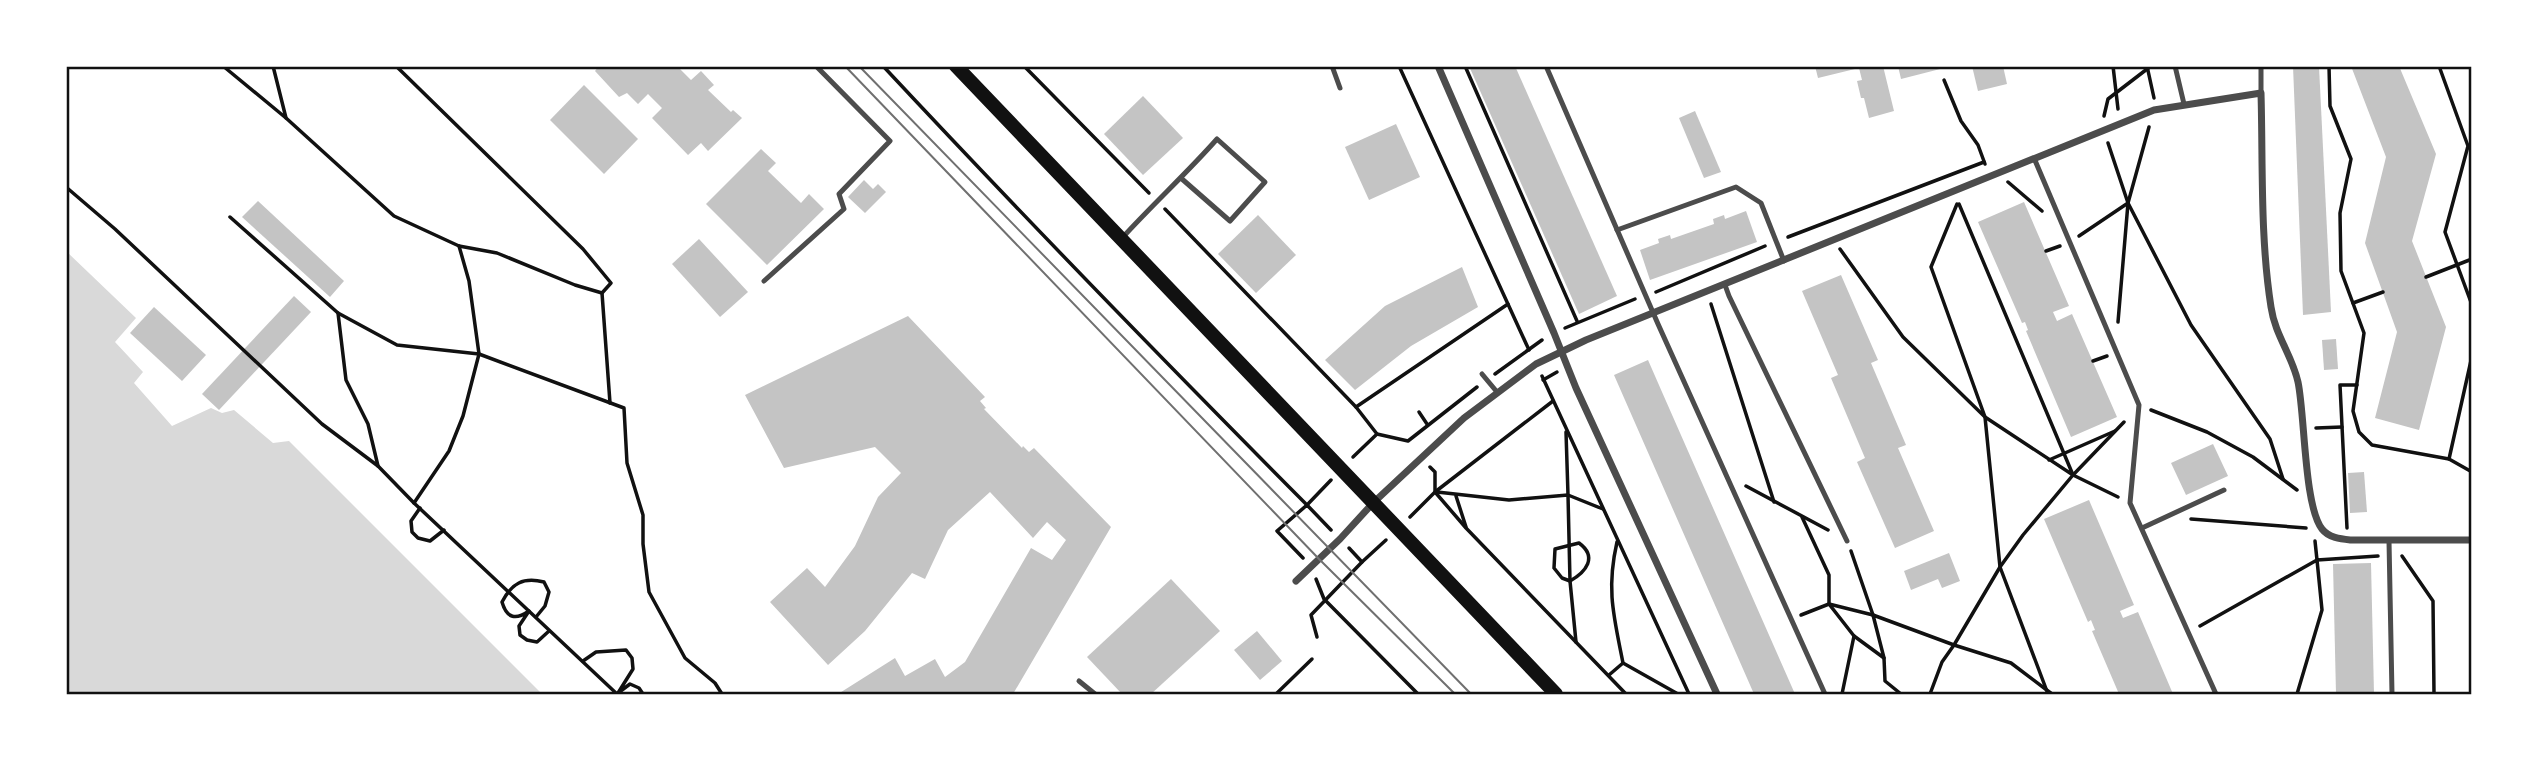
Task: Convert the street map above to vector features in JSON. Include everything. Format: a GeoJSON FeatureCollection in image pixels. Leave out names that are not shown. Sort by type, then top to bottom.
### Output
{"type":"FeatureCollection","features":[{"type":"Feature","properties":{"kind":"main road"},"geometry":{"type":"LineString","coordinates":[[956,66],[1556,695]]}},
{"type":"Feature","properties":{"kind":"street"},"geometry":{"type":"LineString","coordinates":[[1438,66],[1576,388],[1717,695]]}},
{"type":"Feature","properties":{"kind":"street"},"geometry":{"type":"LineString","coordinates":[[1296,581],[1373,503],[1464,418],[1536,364],[2154,110],[2261,93],[2265,254],[2271,308],[2276,332],[2290,356],[2298,383],[2312,501],[2322,529],[2332,537],[2351,540],[2472,540]]}},
{"type":"Feature","properties":{"kind":"lane"},"geometry":{"type":"LineString","coordinates":[[764,281],[844,209],[839,194],[890,141],[816,66]]}},
{"type":"Feature","properties":{"kind":"lane"},"geometry":{"type":"LineString","coordinates":[[1332,66],[1340,88]]}},
{"type":"Feature","properties":{"kind":"lane"},"geometry":{"type":"LineString","coordinates":[[1546,66],[1825,695]]}},
{"type":"Feature","properties":{"kind":"lane"},"geometry":{"type":"LineString","coordinates":[[2175,66],[2184,104]]}},
{"type":"Feature","properties":{"kind":"lane"},"geometry":{"type":"LineString","coordinates":[[2261,66],[2261,93]]}},
{"type":"Feature","properties":{"kind":"lane"},"geometry":{"type":"LineString","coordinates":[[1121,239],[1157,200],[1182,179],[1217,139],[1265,182],[1230,221],[1182,179]]}},
{"type":"Feature","properties":{"kind":"lane"},"geometry":{"type":"LineString","coordinates":[[2034,159],[2139,405],[2130,503],[2216,695]]}},
{"type":"Feature","properties":{"kind":"lane"},"geometry":{"type":"LineString","coordinates":[[1617,230],[1736,187],[1761,203],[1784,261]]}},
{"type":"Feature","properties":{"kind":"lane"},"geometry":{"type":"LineString","coordinates":[[1725,285],[1847,541]]}},
{"type":"Feature","properties":{"kind":"lane"},"geometry":{"type":"LineString","coordinates":[[1482,374],[1497,392]]}},
{"type":"Feature","properties":{"kind":"lane"},"geometry":{"type":"LineString","coordinates":[[2142,528],[2224,490]]}},
{"type":"Feature","properties":{"kind":"lane"},"geometry":{"type":"LineString","coordinates":[[2389,541],[2392,695]]}},
{"type":"Feature","properties":{"kind":"lane"},"geometry":{"type":"LineString","coordinates":[[1079,681],[1094,695]]}},
{"type":"Feature","properties":{"kind":"path"},"geometry":{"type":"LineString","coordinates":[[223,66],[286,118],[394,216],[459,246],[498,253],[575,285],[602,293]]}},
{"type":"Feature","properties":{"kind":"path"},"geometry":{"type":"LineString","coordinates":[[273,66],[286,118]]}},
{"type":"Feature","properties":{"kind":"path"},"geometry":{"type":"LineString","coordinates":[[396,66],[583,249],[611,283],[602,293],[610,403]]}},
{"type":"Feature","properties":{"kind":"path"},"geometry":{"type":"LineString","coordinates":[[883,66],[967,158],[1128,325],[1307,505]]}},
{"type":"Feature","properties":{"kind":"path"},"geometry":{"type":"LineString","coordinates":[[1024,66],[1356,407],[1377,434]]}},
{"type":"Feature","properties":{"kind":"path"},"geometry":{"type":"LineString","coordinates":[[1399,66],[1689,695]]}},
{"type":"Feature","properties":{"kind":"path"},"geometry":{"type":"LineString","coordinates":[[1465,66],[1577,321]]}},
{"type":"Feature","properties":{"kind":"path"},"geometry":{"type":"LineString","coordinates":[[2113,66],[2118,109]]}},
{"type":"Feature","properties":{"kind":"path"},"geometry":{"type":"LineString","coordinates":[[2329,66],[2330,106],[2351,159],[2340,213],[2340,259],[2341,271],[2364,333],[2353,411],[2359,432],[2372,445],[2449,459],[2472,472]]}},
{"type":"Feature","properties":{"kind":"path"},"geometry":{"type":"LineString","coordinates":[[2439,66],[2468,146],[2445,233],[2472,305]]}},
{"type":"Feature","properties":{"kind":"path"},"geometry":{"type":"LineString","coordinates":[[2093,361],[2116,350],[2128,203],[2154,110],[2149,67],[2108,99],[2104,130],[2128,203],[2191,325],[2270,439],[2283,479]]}},
{"type":"Feature","properties":{"kind":"path"},"geometry":{"type":"LineString","coordinates":[[1944,80],[1961,121],[1978,145],[1990,177],[2008,182],[2049,217]]}},
{"type":"Feature","properties":{"kind":"path"},"geometry":{"type":"LineString","coordinates":[[66,187],[116,229],[322,424],[378,466],[617,695]]}},
{"type":"Feature","properties":{"kind":"path"},"geometry":{"type":"LineString","coordinates":[[2049,694],[2000,568],[1984,417],[1931,267],[1958,202],[2073,475]]}},
{"type":"Feature","properties":{"kind":"path"},"geometry":{"type":"LineString","coordinates":[[2046,251],[2070,242],[2128,203]]}},
{"type":"Feature","properties":{"kind":"path"},"geometry":{"type":"LineString","coordinates":[[230,217],[338,313],[397,345],[479,354],[624,408],[627,463],[643,515],[643,544],[649,592],[685,658],[715,683],[722,695]]}},
{"type":"Feature","properties":{"kind":"path"},"geometry":{"type":"LineString","coordinates":[[1828,220],[1841,250],[1903,337],[1984,417],[2073,475]]}},
{"type":"Feature","properties":{"kind":"path"},"geometry":{"type":"LineString","coordinates":[[414,503],[449,452],[463,416],[479,354],[469,281],[459,246]]}},
{"type":"Feature","properties":{"kind":"path"},"geometry":{"type":"LineString","coordinates":[[2426,277],[2472,259]]}},
{"type":"Feature","properties":{"kind":"path"},"geometry":{"type":"LineString","coordinates":[[1698,275],[1706,292],[1774,502]]}},
{"type":"Feature","properties":{"kind":"path"},"geometry":{"type":"LineString","coordinates":[[2353,303],[2383,292]]}},
{"type":"Feature","properties":{"kind":"path"},"geometry":{"type":"LineString","coordinates":[[1356,407],[1508,304]]}},
{"type":"Feature","properties":{"kind":"path"},"geometry":{"type":"LineString","coordinates":[[338,313],[346,380],[368,424],[378,466]]}},
{"type":"Feature","properties":{"kind":"path"},"geometry":{"type":"LineString","coordinates":[[2449,459],[2472,356]]}},
{"type":"Feature","properties":{"kind":"path"},"geometry":{"type":"LineString","coordinates":[[2347,528],[2340,386],[2357,385]]}},
{"type":"Feature","properties":{"kind":"path"},"geometry":{"type":"LineString","coordinates":[[1435,492],[1553,401]]}},
{"type":"Feature","properties":{"kind":"path"},"geometry":{"type":"LineString","coordinates":[[1930,695],[1942,662],[2023,535],[2073,475],[2139,405],[2207,432],[2253,457],[2312,501]]}},
{"type":"Feature","properties":{"kind":"path"},"geometry":{"type":"LineString","coordinates":[[1419,412],[1427,424]]}},
{"type":"Feature","properties":{"kind":"path"},"geometry":{"type":"LineString","coordinates":[[2304,429],[2342,427]]}},
{"type":"Feature","properties":{"kind":"path"},"geometry":{"type":"LineString","coordinates":[[1566,429],[1570,581],[1577,643]]}},
{"type":"Feature","properties":{"kind":"path"},"geometry":{"type":"LineString","coordinates":[[2049,460],[2117,430]]}},
{"type":"Feature","properties":{"kind":"path"},"geometry":{"type":"LineString","coordinates":[[1727,475],[1847,541],[1884,658],[1885,681],[1901,695]]}},
{"type":"Feature","properties":{"kind":"path"},"geometry":{"type":"LineString","coordinates":[[1435,492],[1509,500],[1568,495],[1603,509]]}},
{"type":"Feature","properties":{"kind":"path"},"geometry":{"type":"LineString","coordinates":[[1435,492],[1626,695]]}},
{"type":"Feature","properties":{"kind":"path"},"geometry":{"type":"LineString","coordinates":[[1456,496],[1466,528]]}},
{"type":"Feature","properties":{"kind":"path"},"geometry":{"type":"LineString","coordinates":[[419,508],[411,521],[412,532],[418,538],[430,541],[444,530]]}},
{"type":"Feature","properties":{"kind":"path"},"geometry":{"type":"LineString","coordinates":[[1801,515],[1829,575],[1829,604],[1854,636],[1884,658]]}},
{"type":"Feature","properties":{"kind":"path"},"geometry":{"type":"LineString","coordinates":[[1618,540],[1613,561],[1610,600],[1623,663],[1678,695]]}},
{"type":"Feature","properties":{"kind":"path"},"geometry":{"type":"LineString","coordinates":[[1579,543],[1584,547],[1588,564],[1585,573],[1570,581],[1562,578],[1554,568],[1555,549],[1571,544],[1579,543]]}},
{"type":"Feature","properties":{"kind":"path"},"geometry":{"type":"LineString","coordinates":[[2400,554],[2433,601],[2434,695]]}},
{"type":"Feature","properties":{"kind":"path"},"geometry":{"type":"LineString","coordinates":[[2189,632],[2317,560],[2322,610],[2297,695]]}},
{"type":"Feature","properties":{"kind":"path"},"geometry":{"type":"LineString","coordinates":[[529,611],[519,618],[512,617],[505,612],[502,602],[508,590],[519,583],[531,579],[544,582],[549,592],[545,606],[536,617]]}},
{"type":"Feature","properties":{"kind":"path"},"geometry":{"type":"LineString","coordinates":[[1317,637],[1311,615],[1324,599],[1418,695]]}},
{"type":"Feature","properties":{"kind":"path"},"geometry":{"type":"LineString","coordinates":[[1792,619],[1829,604],[1872,615],[1954,646],[2011,663],[2049,694]]}},
{"type":"Feature","properties":{"kind":"path"},"geometry":{"type":"LineString","coordinates":[[529,611],[519,626],[520,635],[537,642],[549,631]]}},
{"type":"Feature","properties":{"kind":"path"},"geometry":{"type":"LineString","coordinates":[[1842,695],[1854,636]]}},
{"type":"Feature","properties":{"kind":"path"},"geometry":{"type":"LineString","coordinates":[[583,661],[596,652],[626,650],[632,658],[634,669],[618,693],[630,684],[639,688],[643,695]]}},
{"type":"Feature","properties":{"kind":"path"},"geometry":{"type":"LineString","coordinates":[[1276,695],[1312,659]]}},
{"type":"Feature","properties":{"kind":"path"},"geometry":{"type":"LineString","coordinates":[[1608,676],[1623,663]]}},
{"type":"Feature","properties":{"kind":"shaded area"},"geometry":{"type":"Polygon","coordinates":[[[66,251],[136,318],[115,342],[143,372],[134,383],[172,426],[211,408],[222,413],[234,410],[273,443],[289,441],[542,694],[67,694],[66,251]]]}},
{"type":"Feature","properties":{"kind":"building"},"geometry":{"type":"Polygon","coordinates":[[[599,66],[683,66],[680,69],[691,80],[701,71],[714,85],[708,90],[731,112],[733,110],[742,118],[708,151],[701,143],[688,155],[652,118],[662,108],[648,94],[638,104],[627,93],[619,97],[595,71],[599,66]]]}},
{"type":"Feature","properties":{"kind":"building"},"geometry":{"type":"Polygon","coordinates":[[[1469,66],[1515,66],[1617,296],[1579,314],[1469,66]]]}},
{"type":"Feature","properties":{"kind":"building"},"geometry":{"type":"Polygon","coordinates":[[[1815,66],[1883,66],[1894,111],[1869,118],[1857,81],[1862,80],[1859,68],[1818,78],[1815,66]]]}},
{"type":"Feature","properties":{"kind":"building"},"geometry":{"type":"Polygon","coordinates":[[[1898,66],[1948,66],[1948,67],[1901,79],[1898,66]]]}},
{"type":"Feature","properties":{"kind":"building"},"geometry":{"type":"Polygon","coordinates":[[[1972,66],[2003,66],[2007,84],[1978,91],[1972,66]]]}},
{"type":"Feature","properties":{"kind":"building"},"geometry":{"type":"Polygon","coordinates":[[[2293,66],[2319,66],[2331,312],[2303,315],[2293,66]]]}},
{"type":"Feature","properties":{"kind":"building"},"geometry":{"type":"Polygon","coordinates":[[[2351,66],[2399,66],[2436,154],[2412,241],[2446,327],[2419,430],[2375,418],[2397,332],[2365,243],[2386,157],[2351,66]]]}},
{"type":"Feature","properties":{"kind":"building"},"geometry":{"type":"Polygon","coordinates":[[[584,85],[638,139],[604,174],[550,120],[584,85]]]}},
{"type":"Feature","properties":{"kind":"building"},"geometry":{"type":"Polygon","coordinates":[[[1143,96],[1183,138],[1143,175],[1104,134],[1143,96]]]}},
{"type":"Feature","properties":{"kind":"building"},"geometry":{"type":"Polygon","coordinates":[[[1695,111],[1721,172],[1704,178],[1679,118],[1695,111]]]}},
{"type":"Feature","properties":{"kind":"building"},"geometry":{"type":"Polygon","coordinates":[[[1396,124],[1420,177],[1369,200],[1345,147],[1396,124]]]}},
{"type":"Feature","properties":{"kind":"building"},"geometry":{"type":"Polygon","coordinates":[[[761,149],[776,163],[768,171],[801,203],[809,194],[824,209],[767,265],[706,204],[761,149]]]}},
{"type":"Feature","properties":{"kind":"building"},"geometry":{"type":"Polygon","coordinates":[[[864,180],[873,189],[878,184],[886,192],[865,213],[848,197],[864,180]]]}},
{"type":"Feature","properties":{"kind":"building"},"geometry":{"type":"Polygon","coordinates":[[[258,201],[344,281],[330,297],[242,217],[258,201]]]}},
{"type":"Feature","properties":{"kind":"building"},"geometry":{"type":"Polygon","coordinates":[[[2024,202],[2069,306],[2053,312],[2057,321],[2072,314],[2117,417],[2071,437],[2026,331],[2025,322],[2022,323],[1978,222],[2024,202]]]}},
{"type":"Feature","properties":{"kind":"building"},"geometry":{"type":"Polygon","coordinates":[[[1746,211],[1757,242],[1650,280],[1640,250],[1659,243],[1658,239],[1670,235],[1671,239],[1714,224],[1713,219],[1724,215],[1725,219],[1746,211]]]}},
{"type":"Feature","properties":{"kind":"building"},"geometry":{"type":"Polygon","coordinates":[[[1258,215],[1296,255],[1256,293],[1218,254],[1258,215]]]}},
{"type":"Feature","properties":{"kind":"building"},"geometry":{"type":"Polygon","coordinates":[[[699,239],[748,292],[720,317],[672,264],[699,239]]]}},
{"type":"Feature","properties":{"kind":"building"},"geometry":{"type":"Polygon","coordinates":[[[1462,267],[1478,307],[1411,346],[1355,390],[1325,360],[1385,306],[1462,267]]]}},
{"type":"Feature","properties":{"kind":"building"},"geometry":{"type":"Polygon","coordinates":[[[1841,275],[1878,360],[1871,363],[1906,445],[1898,448],[1934,531],[1895,548],[1857,462],[1865,458],[1831,378],[1838,375],[1802,291],[1841,275]]]}},
{"type":"Feature","properties":{"kind":"building"},"geometry":{"type":"Polygon","coordinates":[[[294,296],[311,312],[219,410],[202,394],[294,296]]]}},
{"type":"Feature","properties":{"kind":"building"},"geometry":{"type":"Polygon","coordinates":[[[154,307],[206,355],[182,381],[130,333],[154,307]]]}},
{"type":"Feature","properties":{"kind":"building"},"geometry":{"type":"Polygon","coordinates":[[[908,316],[985,397],[980,401],[986,408],[984,409],[1022,448],[1023,446],[1029,452],[1034,448],[1111,527],[1013,694],[838,694],[895,658],[905,676],[935,659],[945,677],[965,662],[1031,548],[1052,560],[1066,540],[1047,522],[1033,538],[990,492],[948,530],[925,579],[912,573],[865,631],[828,665],[770,602],[807,568],[825,587],[855,546],[878,497],[901,473],[875,447],[784,468],[745,395],[908,316]]]}},
{"type":"Feature","properties":{"kind":"building"},"geometry":{"type":"Polygon","coordinates":[[[2336,339],[2338,369],[2324,370],[2322,340],[2336,339]]]}},
{"type":"Feature","properties":{"kind":"building"},"geometry":{"type":"Polygon","coordinates":[[[1648,360],[1795,694],[1754,694],[1614,375],[1648,360]]]}},
{"type":"Feature","properties":{"kind":"building"},"geometry":{"type":"Polygon","coordinates":[[[2213,444],[2228,476],[2186,495],[2171,463],[2213,444]]]}},
{"type":"Feature","properties":{"kind":"building"},"geometry":{"type":"Polygon","coordinates":[[[2364,472],[2367,512],[2350,513],[2348,473],[2364,472]]]}},
{"type":"Feature","properties":{"kind":"building"},"geometry":{"type":"Polygon","coordinates":[[[2089,500],[2134,605],[2120,611],[2123,618],[2138,612],[2173,694],[2119,694],[2092,631],[2095,630],[2091,620],[2088,622],[2044,519],[2089,500]]]}},
{"type":"Feature","properties":{"kind":"building"},"geometry":{"type":"Polygon","coordinates":[[[1949,553],[1960,581],[1942,588],[1938,579],[1911,590],[1904,571],[1949,553]]]}},
{"type":"Feature","properties":{"kind":"building"},"geometry":{"type":"Polygon","coordinates":[[[2371,563],[2374,694],[2336,694],[2333,564],[2371,563]]]}},
{"type":"Feature","properties":{"kind":"building"},"geometry":{"type":"Polygon","coordinates":[[[1171,579],[1220,631],[1151,694],[1122,694],[1087,657],[1171,579]]]}},
{"type":"Feature","properties":{"kind":"building"},"geometry":{"type":"Polygon","coordinates":[[[1257,631],[1282,661],[1260,680],[1234,650],[1257,631]]]}},
{"type":"Feature","properties":{"kind":"tram line"},"geometry":{"type":"LineString","coordinates":[[845,66],[1319,559],[1455,694]]}},
{"type":"Feature","properties":{"kind":"tram line"},"geometry":{"type":"LineString","coordinates":[[859,66],[1471,694]]}}]}
